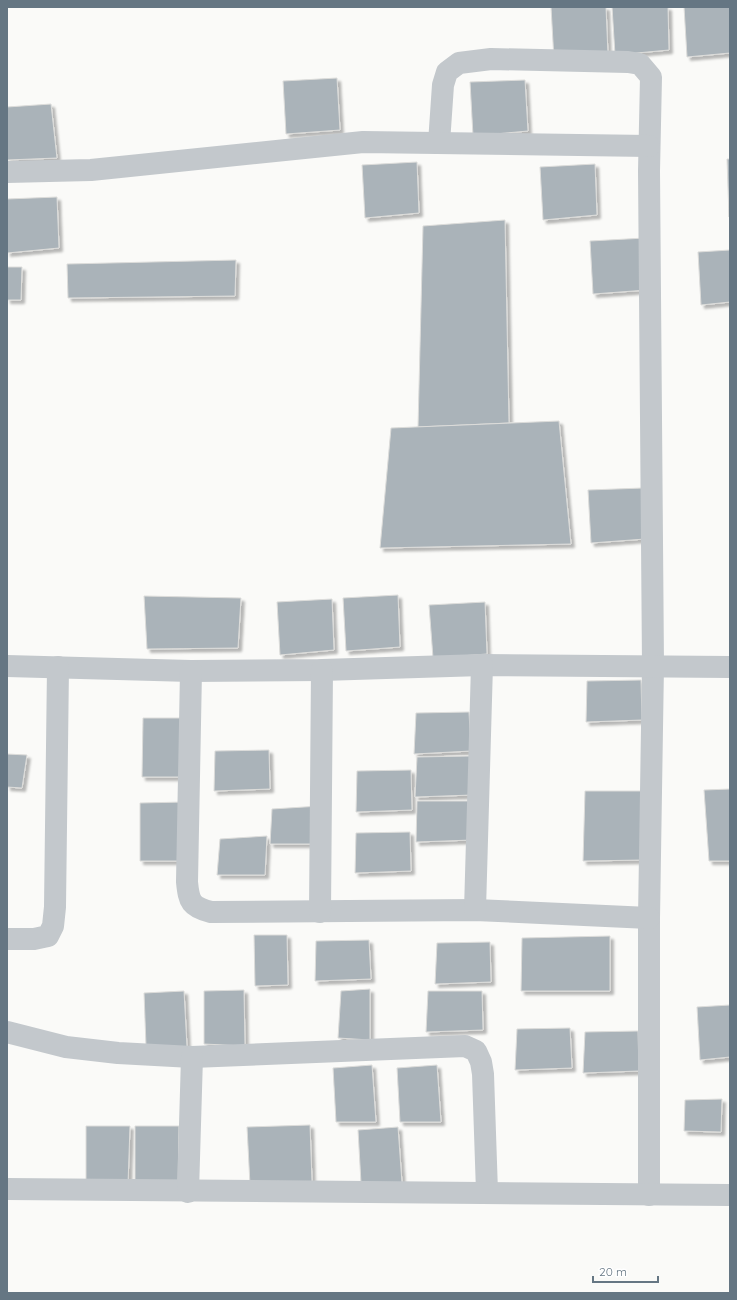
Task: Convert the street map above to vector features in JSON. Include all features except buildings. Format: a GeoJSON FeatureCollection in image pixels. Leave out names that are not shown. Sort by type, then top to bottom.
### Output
{"type":"FeatureCollection","features":[{"type":"Feature","properties":{"kind":"street"},"geometry":{"type":"LineString","coordinates":[[439,144],[443,85],[447,72],[459,62],[492,59],[628,62],[640,64],[651,76],[649,146],[653,665],[649,918],[649,1195]]}},
{"type":"Feature","properties":{"kind":"street"},"geometry":{"type":"LineString","coordinates":[[7,172],[91,170],[363,142],[649,146]]}},
{"type":"Feature","properties":{"kind":"street"},"geometry":{"type":"LineString","coordinates":[[475,910],[482,665]]}},
{"type":"Feature","properties":{"kind":"street"},"geometry":{"type":"LineString","coordinates":[[7,666],[191,671],[322,670],[482,665],[653,665],[730,667]]}},
{"type":"Feature","properties":{"kind":"street"},"geometry":{"type":"LineString","coordinates":[[7,939],[34,939],[48,936],[53,926],[55,907],[58,667]]}},
{"type":"Feature","properties":{"kind":"street"},"geometry":{"type":"LineString","coordinates":[[320,912],[322,670]]}},
{"type":"Feature","properties":{"kind":"street"},"geometry":{"type":"LineString","coordinates":[[191,671],[187,882],[189,898],[197,908],[211,912],[475,910],[649,918]]}},
{"type":"Feature","properties":{"kind":"street"},"geometry":{"type":"LineString","coordinates":[[7,1032],[66,1047],[118,1053],[192,1058],[465,1046],[476,1051],[481,1062],[483,1074],[487,1192]]}},
{"type":"Feature","properties":{"kind":"street"},"geometry":{"type":"LineString","coordinates":[[188,1192],[192,1058]]}},
{"type":"Feature","properties":{"kind":"street"},"geometry":{"type":"LineString","coordinates":[[7,1189],[188,1192],[487,1192],[730,1195]]}}]}
